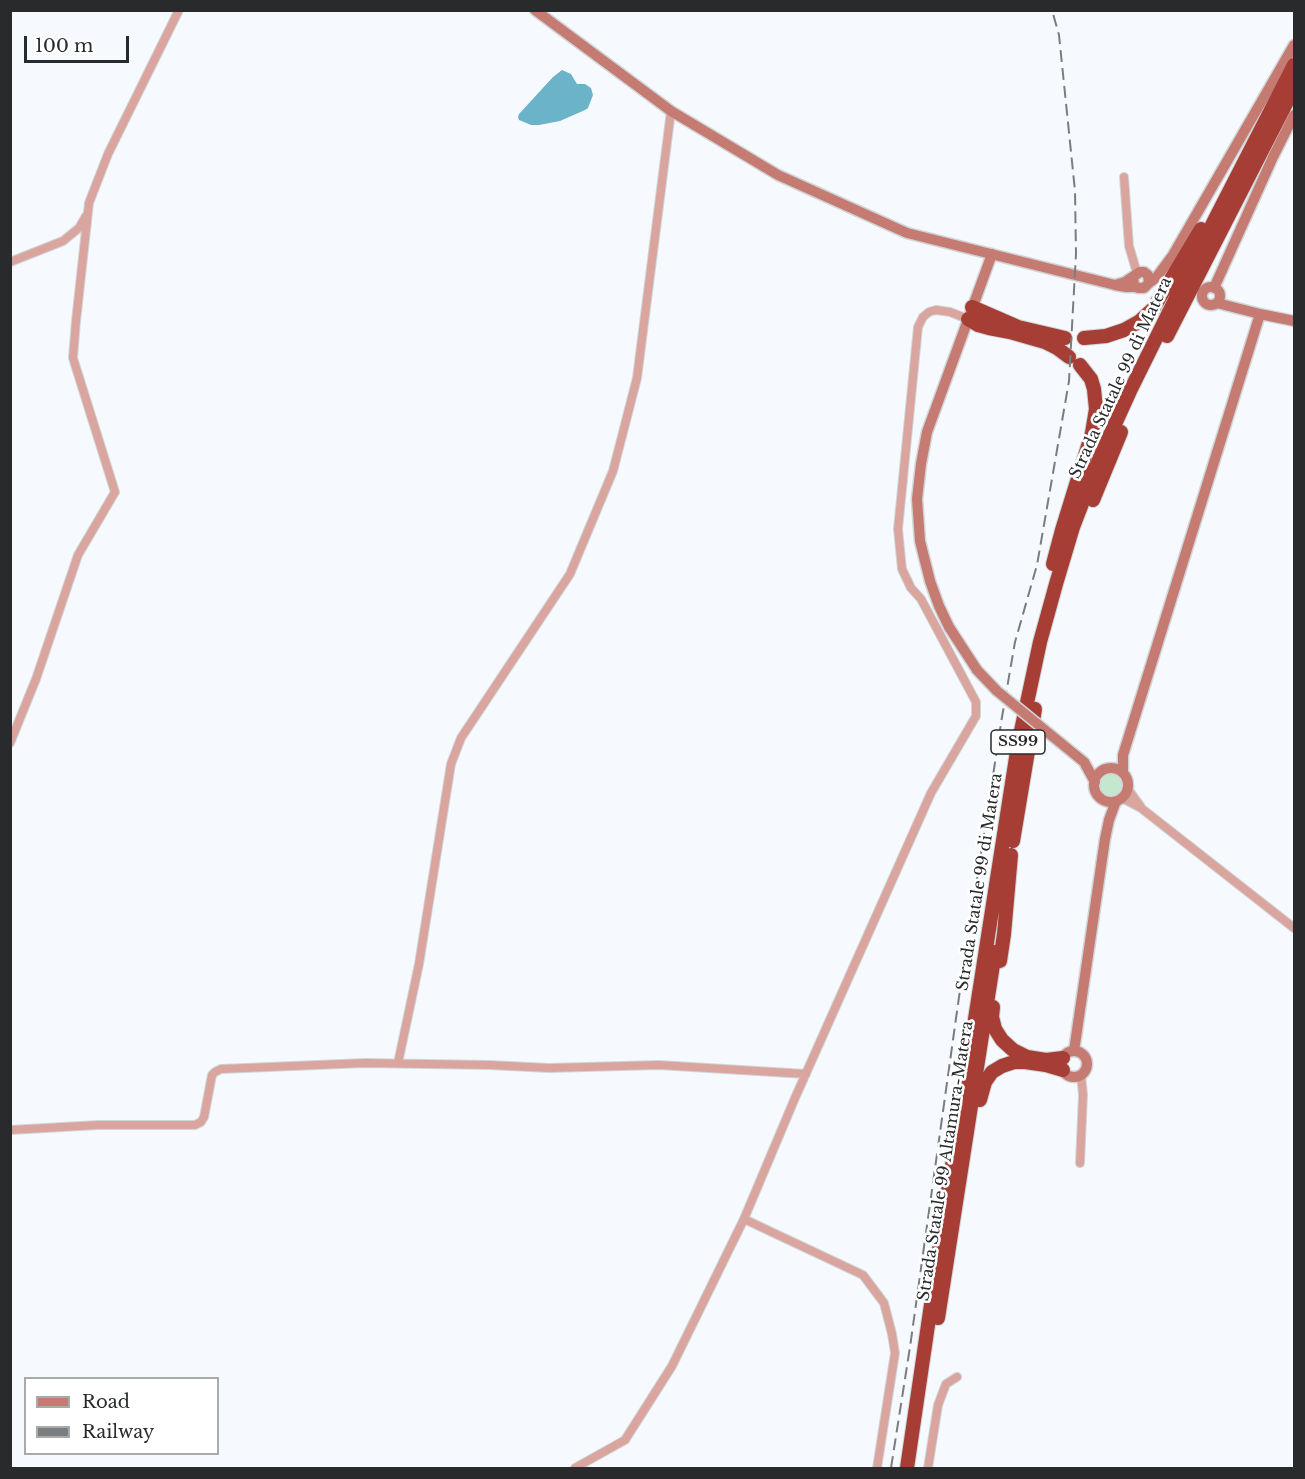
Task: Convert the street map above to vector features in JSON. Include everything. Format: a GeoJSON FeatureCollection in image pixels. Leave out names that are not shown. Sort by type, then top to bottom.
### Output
{"type":"FeatureCollection","features":[{"type":"Feature","properties":{"kind":"highway","name":"Strada Statale 99 di Matera"},"geometry":{"type":"LineString","coordinates":[[907,1468],[1018,745],[1040,642],[1073,527],[1100,457],[1214,221],[1294,65]]}},
{"type":"Feature","properties":{"kind":"highway","name":"Strada Statale 99 Altamura-Matera"},"geometry":{"type":"LineString","coordinates":[[915,1468],[1029,741],[1048,644],[1064,584],[1082,529],[1137,395],[1294,88]]}},
{"type":"Feature","properties":{"kind":"highway"},"geometry":{"type":"LineString","coordinates":[[1084,338],[1106,336],[1124,330],[1140,321],[1153,309],[1215,203],[1256,140]]}},
{"type":"Feature","properties":{"kind":"highway"},"geometry":{"type":"LineString","coordinates":[[970,313],[978,324],[1045,342],[1057,348],[1075,361],[1091,379],[1094,389],[1095,421],[1062,530],[1042,608],[1027,672],[1018,745]]}},
{"type":"Feature","properties":{"kind":"highway"},"geometry":{"type":"LineString","coordinates":[[970,313],[1065,338]]}},
{"type":"Feature","properties":{"kind":"highway"},"geometry":{"type":"LineString","coordinates":[[1011,855],[1004,934],[994,992],[992,1017],[995,1029],[1002,1040],[1013,1050],[1027,1057],[1067,1060]]}},
{"type":"Feature","properties":{"kind":"highway"},"geometry":{"type":"LineString","coordinates":[[939,1312],[950,1269],[978,1107],[985,1082],[992,1072],[1014,1062],[1046,1065],[1067,1060]]}},
{"type":"Feature","properties":{"kind":"street"},"geometry":{"type":"LineString","coordinates":[[10,743],[36,679],[78,555],[115,492],[73,358],[89,203],[108,153],[179,10]]}},
{"type":"Feature","properties":{"kind":"street"},"geometry":{"type":"LineString","coordinates":[[536,10],[670,111],[778,175],[907,233],[1115,285],[1140,279],[1165,268],[1294,45]]}},
{"type":"Feature","properties":{"kind":"street"},"geometry":{"type":"LineString","coordinates":[[398,1063],[419,964],[451,764],[461,738],[480,707],[570,574],[614,471],[637,378],[670,111]]}},
{"type":"Feature","properties":{"kind":"street"},"geometry":{"type":"LineString","coordinates":[[1294,115],[1214,288],[1208,287],[1202,293],[1202,300],[1209,305],[1217,303],[1294,321]]}},
{"type":"Feature","properties":{"kind":"street"},"geometry":{"type":"LineString","coordinates":[[1124,177],[1129,246],[1140,279]]}},
{"type":"Feature","properties":{"kind":"street"},"geometry":{"type":"LineString","coordinates":[[10,262],[63,241],[79,228],[88,213]]}},
{"type":"Feature","properties":{"kind":"street"},"geometry":{"type":"LineString","coordinates":[[992,254],[927,432],[917,500],[921,542],[930,581],[939,606],[949,627],[977,670],[997,691],[1084,762],[1106,769],[1119,770],[1128,780],[1109,820],[1067,1060],[1065,1073],[1073,1077],[1081,1076]]}},
{"type":"Feature","properties":{"kind":"street"},"geometry":{"type":"LineString","coordinates":[[575,1468],[625,1440],[672,1366],[744,1219],[806,1074],[932,794],[976,716],[976,702],[921,599],[902,569],[898,529],[918,327],[923,316],[928,312],[936,310],[970,313]]}},
{"type":"Feature","properties":{"kind":"street"},"geometry":{"type":"LineString","coordinates":[[1123,773],[1123,754],[1260,314]]}},
{"type":"Feature","properties":{"kind":"street"},"geometry":{"type":"LineString","coordinates":[[1109,820],[1104,800],[1096,793],[1096,777],[1123,754]]}},
{"type":"Feature","properties":{"kind":"street"},"geometry":{"type":"LineString","coordinates":[[1084,762],[1095,782]]}},
{"type":"Feature","properties":{"kind":"street"},"geometry":{"type":"LineString","coordinates":[[1104,800],[1122,796],[1141,808],[1294,928]]}},
{"type":"Feature","properties":{"kind":"street"},"geometry":{"type":"LineString","coordinates":[[1067,1060],[1082,1054],[1087,1061],[1086,1069],[1081,1076],[1083,1095],[1080,1163]]}},
{"type":"Feature","properties":{"kind":"street"},"geometry":{"type":"LineString","coordinates":[[10,1130],[107,1125],[195,1125],[204,1117],[211,1078],[217,1070],[398,1063],[549,1068],[659,1065],[806,1074]]}},
{"type":"Feature","properties":{"kind":"street"},"geometry":{"type":"LineString","coordinates":[[744,1219],[862,1275],[884,1303],[895,1353],[877,1468]]}},
{"type":"Feature","properties":{"kind":"street"},"geometry":{"type":"LineString","coordinates":[[928,1468],[938,1405],[946,1384],[957,1377]]}},
{"type":"Feature","properties":{"kind":"green space"},"geometry":{"type":"Polygon","coordinates":[[[1107,774],[1115,774],[1122,781],[1122,789],[1115,796],[1107,796],[1100,789],[1100,781],[1107,774]]]}},
{"type":"Feature","properties":{"kind":"water"},"geometry":{"type":"Polygon","coordinates":[[[562,70],[571,74],[577,84],[585,84],[591,88],[593,95],[588,108],[560,121],[539,125],[531,125],[519,120],[519,114],[562,70]]]}},
{"type":"Feature","properties":{"kind":"railway"},"geometry":{"type":"LineString","coordinates":[[891,1468],[1002,717],[1015,642],[1037,565],[1069,381],[1076,254],[1075,191],[1059,35],[1052,10]]}}]}
